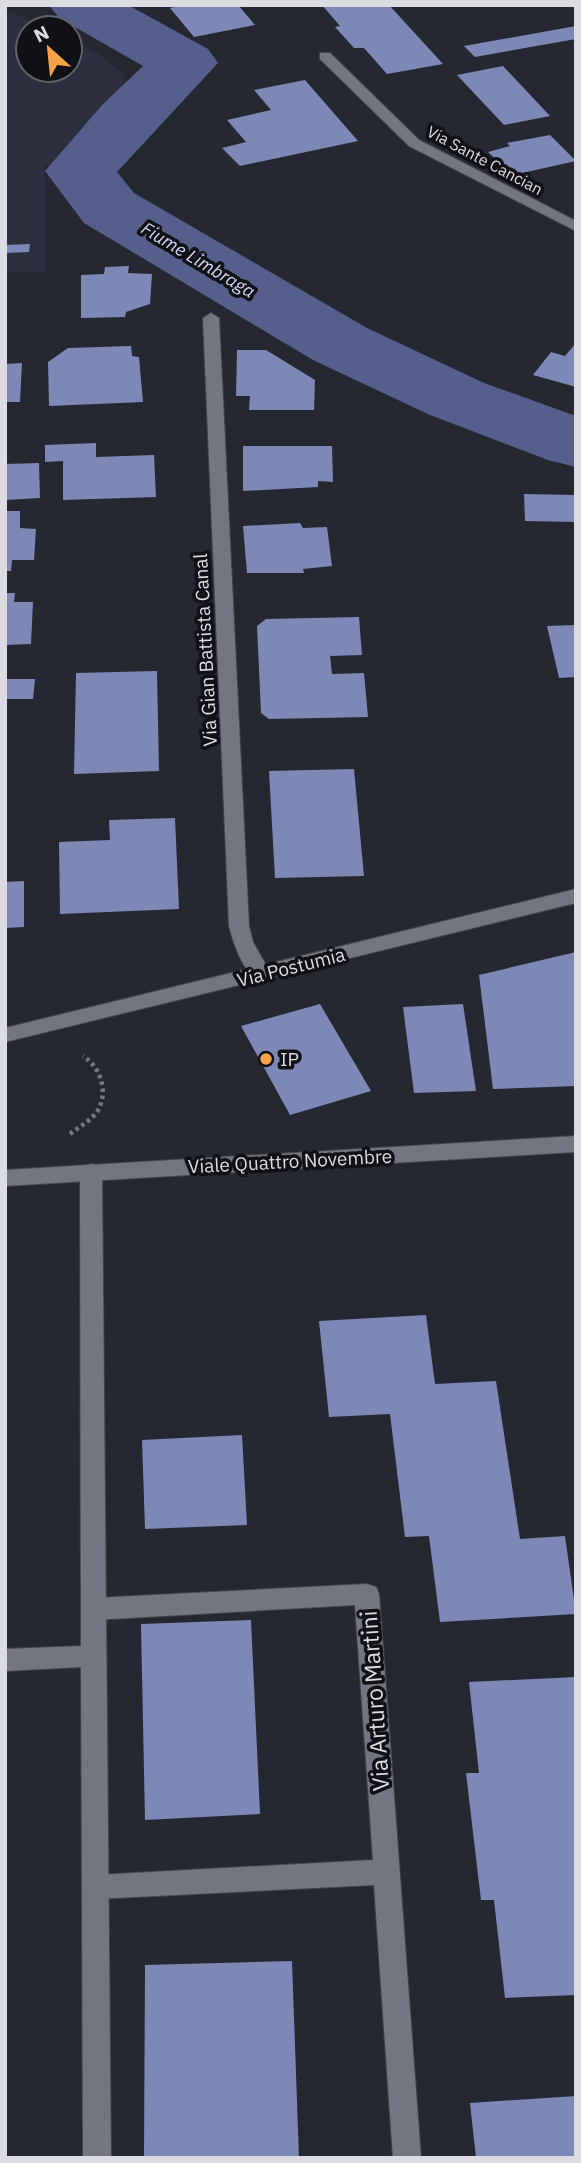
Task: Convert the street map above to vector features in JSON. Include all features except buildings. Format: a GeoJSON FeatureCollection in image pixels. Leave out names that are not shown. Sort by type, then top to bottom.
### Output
{"type":"FeatureCollection","features":[{"type":"Feature","properties":{"kind":"street","name":"Via Sante Cancian"},"geometry":{"type":"LineString","coordinates":[[325,56],[414,144],[576,227]]}},
{"type":"Feature","properties":{"kind":"street","name":"Via Gian Battista Canal"},"geometry":{"type":"LineString","coordinates":[[211,318],[239,926],[243,942],[261,974]]}},
{"type":"Feature","properties":{"kind":"street","name":"Via Postumia"},"geometry":{"type":"LineString","coordinates":[[5,1035],[576,896]]}},
{"type":"Feature","properties":{"kind":"street","name":"Viale Quattro Novembre"},"geometry":{"type":"LineString","coordinates":[[5,1178],[576,1144]]}},
{"type":"Feature","properties":{"kind":"street"},"geometry":{"type":"LineString","coordinates":[[91,1172],[97,2158]]}},
{"type":"Feature","properties":{"kind":"street","name":"Via Arturo Martini"},"geometry":{"type":"LineString","coordinates":[[94,1609],[367,1594],[407,2158]]}},
{"type":"Feature","properties":{"kind":"street"},"geometry":{"type":"LineString","coordinates":[[5,1660],[94,1656]]}},
{"type":"Feature","properties":{"kind":"street"},"geometry":{"type":"LineString","coordinates":[[96,1887],[387,1872]]}},
{"type":"Feature","properties":{"kind":"path"},"geometry":{"type":"LineString","coordinates":[[61,1137],[85,1123],[102,1103],[99,1070],[95,1063],[78,1054]]}},
{"type":"Feature","properties":{"kind":"shaded area"},"geometry":{"type":"Polygon","coordinates":[[[5,12],[11,12],[15,14],[14,84],[84,84],[84,46],[100,55],[125,76],[119,92],[99,113],[72,155],[73,186],[67,176],[45,164],[45,272],[5,273],[5,12]]]}},
{"type":"Feature","properties":{"kind":"waterway","name":"Fiume Limbraga"},"geometry":{"type":"LineString","coordinates":[[81,5],[185,63],[127,118],[80,171],[109,208],[340,344],[457,399],[576,443]]}},
{"type":"Feature","properties":{"kind":"place","name":"IP"},"geometry":{"type":"Point","coordinates":[266,1059]}}]}
